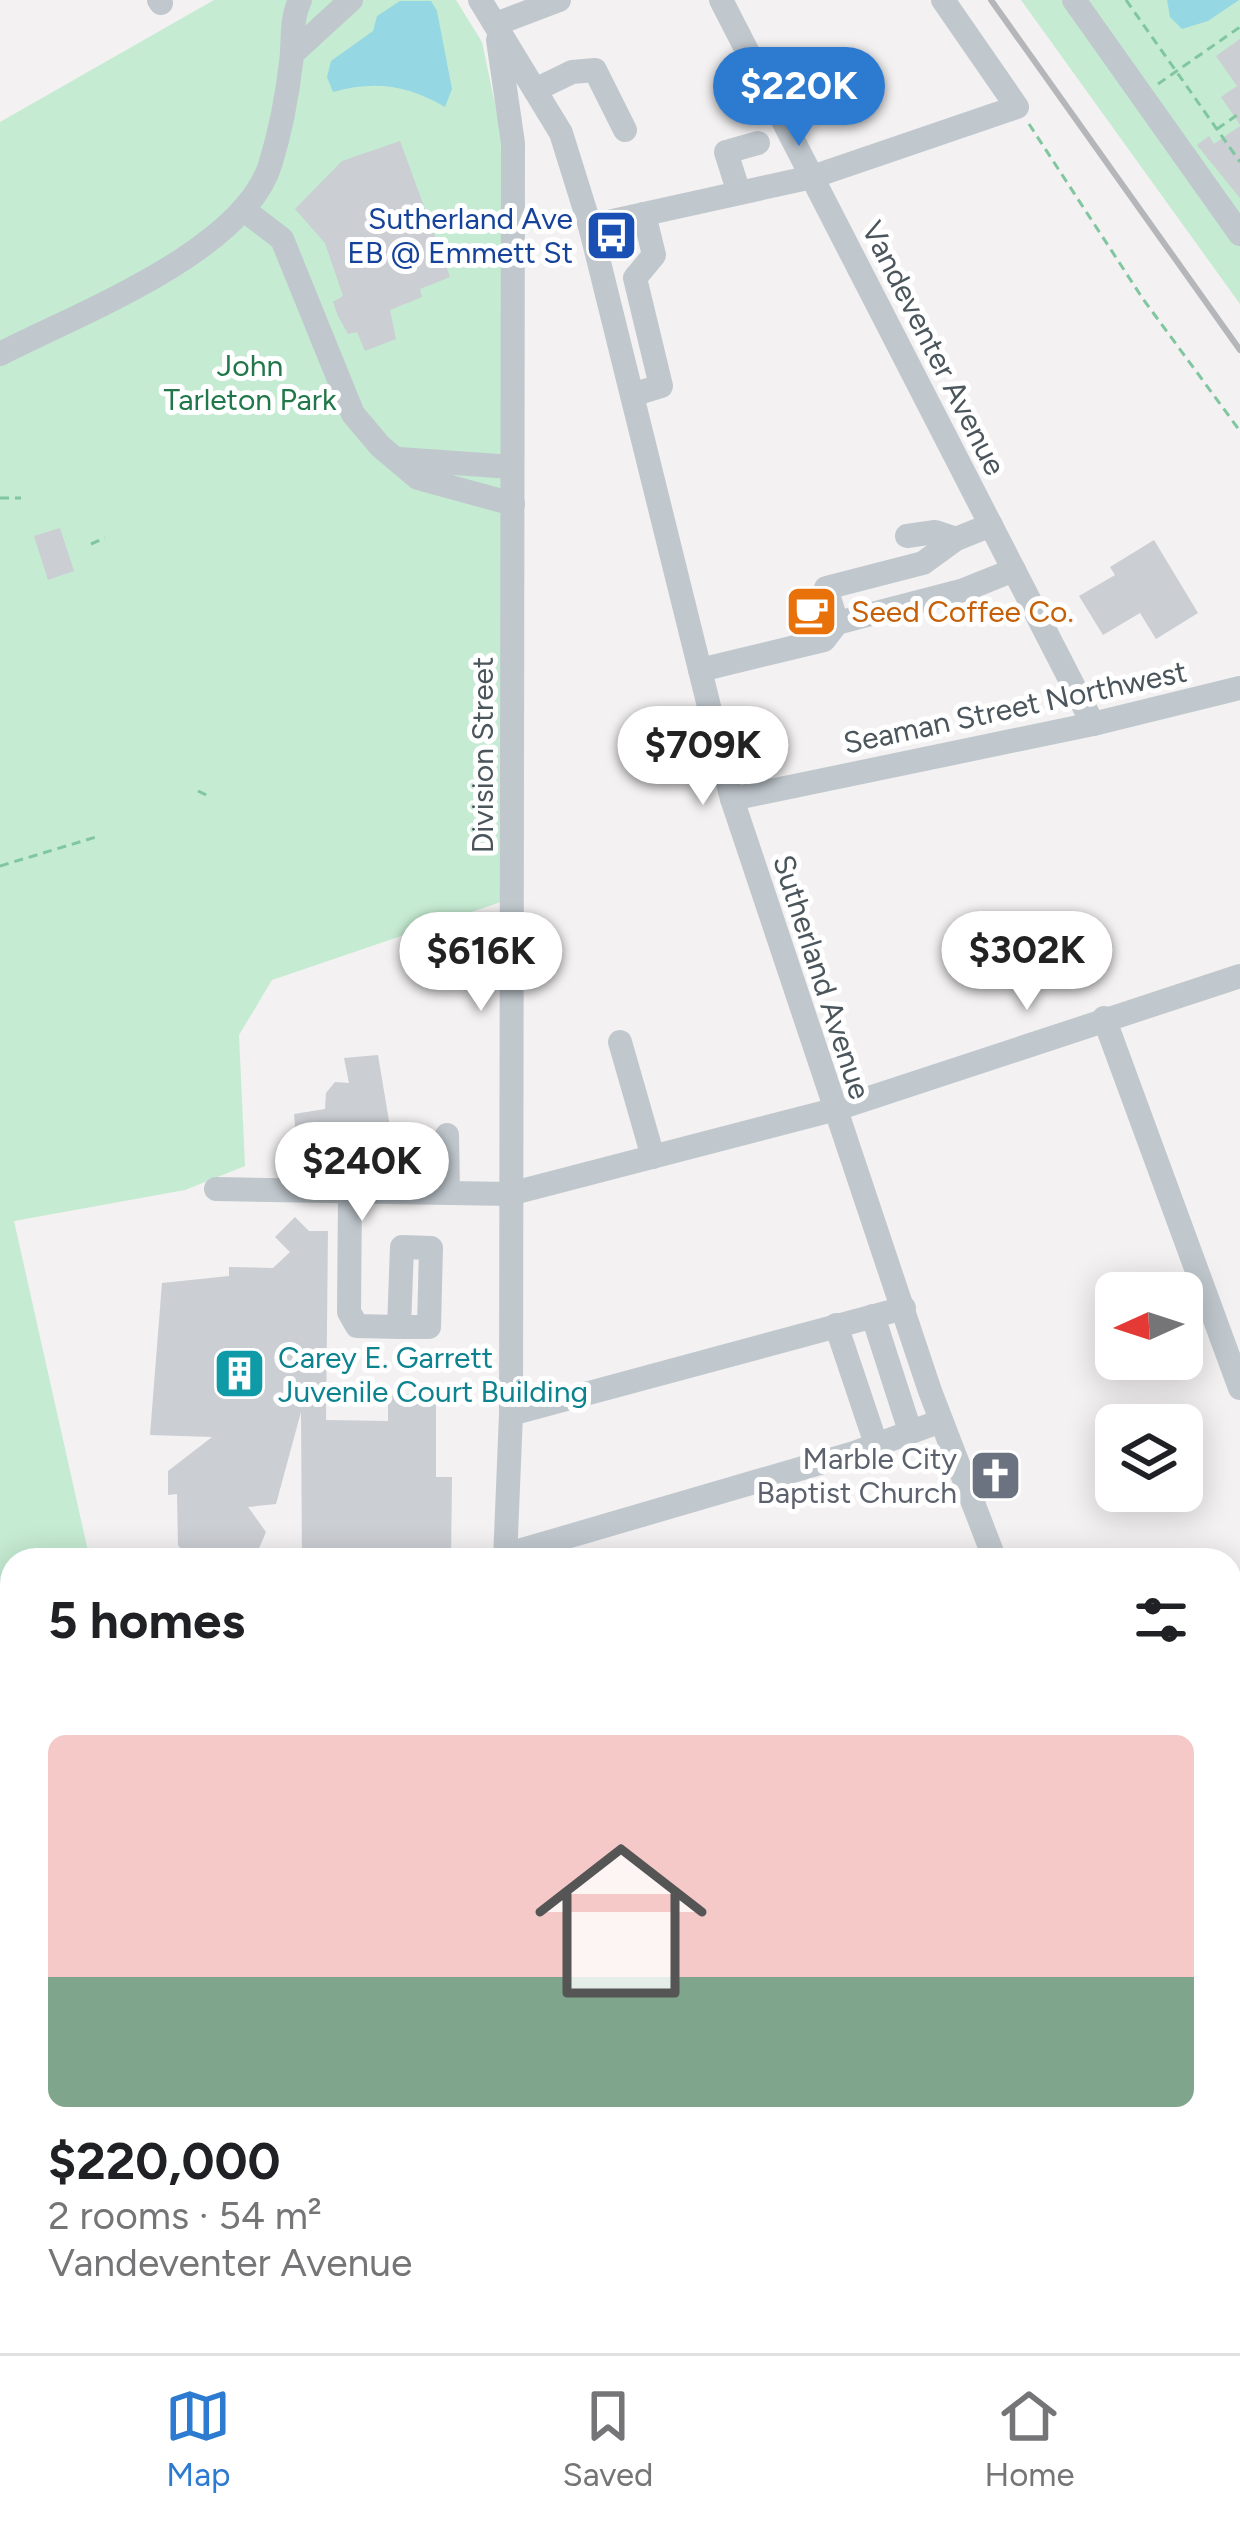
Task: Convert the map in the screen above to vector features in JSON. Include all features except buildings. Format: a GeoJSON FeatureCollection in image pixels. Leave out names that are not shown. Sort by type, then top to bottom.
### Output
{"type":"FeatureCollection","features":[{"type":"Feature","properties":{"kind":"street"},"geometry":{"type":"LineString","coordinates":[[0,354],[190,255],[244,210],[269,170],[300,0]]}},
{"type":"Feature","properties":{"kind":"street"},"geometry":{"type":"LineString","coordinates":[[292,54],[351,0]]}},
{"type":"Feature","properties":{"kind":"street","name":"Sutherland Avenue"},"geometry":{"type":"LineString","coordinates":[[479,0],[561,133],[590,226],[732,799],[833,1110],[990,1548]]}},
{"type":"Feature","properties":{"kind":"street"},"geometry":{"type":"LineString","coordinates":[[496,24],[559,0]]}},
{"type":"Feature","properties":{"kind":"street","name":"Vandeventer Avenue"},"geometry":{"type":"LineString","coordinates":[[721,0],[1093,724]]}},
{"type":"Feature","properties":{"kind":"street"},"geometry":{"type":"LineString","coordinates":[[590,226],[812,177],[1017,107],[943,0]]}},
{"type":"Feature","properties":{"kind":"street"},"geometry":{"type":"LineString","coordinates":[[1074,0],[1148,92],[1240,234]]}},
{"type":"Feature","properties":{"kind":"street","name":"Division Street"},"geometry":{"type":"LineString","coordinates":[[496,24],[513,143],[511,1414],[505,1548]]}},
{"type":"Feature","properties":{"kind":"street"},"geometry":{"type":"LineString","coordinates":[[535,90],[572,72],[595,70],[625,130]]}},
{"type":"Feature","properties":{"kind":"street"},"geometry":{"type":"LineString","coordinates":[[739,193],[726,152],[758,143]]}},
{"type":"Feature","properties":{"kind":"street"},"geometry":{"type":"LineString","coordinates":[[244,210],[283,239],[353,414],[418,478],[513,503]]}},
{"type":"Feature","properties":{"kind":"street"},"geometry":{"type":"LineString","coordinates":[[632,395],[661,386],[635,278],[654,255],[644,214]]}},
{"type":"Feature","properties":{"kind":"street"},"geometry":{"type":"LineString","coordinates":[[399,459],[512,467]]}},
{"type":"Feature","properties":{"kind":"street"},"geometry":{"type":"LineString","coordinates":[[837,623],[826,588],[923,563],[956,539],[991,525]]}},
{"type":"Feature","properties":{"kind":"street"},"geometry":{"type":"LineString","coordinates":[[907,536],[935,532],[956,539]]}},
{"type":"Feature","properties":{"kind":"street"},"geometry":{"type":"LineString","coordinates":[[700,670],[824,640],[837,623],[964,590],[1014,570]]}},
{"type":"Feature","properties":{"kind":"street","name":"Seaman Street Northwest"},"geometry":{"type":"LineString","coordinates":[[732,799],[1093,724],[1240,688]]}},
{"type":"Feature","properties":{"kind":"street"},"geometry":{"type":"LineString","coordinates":[[216,1189],[510,1194],[833,1110],[1240,976]]}},
{"type":"Feature","properties":{"kind":"street"},"geometry":{"type":"LineString","coordinates":[[1104,1018],[1240,1388]]}},
{"type":"Feature","properties":{"kind":"street"},"geometry":{"type":"LineString","coordinates":[[620,1042],[653,1157]]}},
{"type":"Feature","properties":{"kind":"street"},"geometry":{"type":"LineString","coordinates":[[447,1135],[448,1193]]}},
{"type":"Feature","properties":{"kind":"street"},"geometry":{"type":"LineString","coordinates":[[350,1194],[349,1312],[357,1326],[399,1327]]}},
{"type":"Feature","properties":{"kind":"street"},"geometry":{"type":"LineString","coordinates":[[511,1414],[904,1309]]}},
{"type":"Feature","properties":{"kind":"street"},"geometry":{"type":"LineString","coordinates":[[873,1316],[910,1431]]}},
{"type":"Feature","properties":{"kind":"street"},"geometry":{"type":"LineString","coordinates":[[836,1325],[876,1444]]}},
{"type":"Feature","properties":{"kind":"street"},"geometry":{"type":"LineString","coordinates":[[851,1371],[887,1359]]}},
{"type":"Feature","properties":{"kind":"street"},"geometry":{"type":"LineString","coordinates":[[535,1548],[941,1420]]}},
{"type":"Feature","properties":{"kind":"path"},"geometry":{"type":"LineString","coordinates":[[1126,0],[1240,162]]}},
{"type":"Feature","properties":{"kind":"path"},"geometry":{"type":"LineString","coordinates":[[1148,92],[1240,27]]}},
{"type":"Feature","properties":{"kind":"path"},"geometry":{"type":"LineString","coordinates":[[1017,107],[1143,299],[1240,431]]}},
{"type":"Feature","properties":{"kind":"path"},"geometry":{"type":"LineString","coordinates":[[1217,130],[1240,113]]}},
{"type":"Feature","properties":{"kind":"path"},"geometry":{"type":"LineString","coordinates":[[0,498],[21,498]]}},
{"type":"Feature","properties":{"kind":"path"},"geometry":{"type":"LineString","coordinates":[[91,544],[105,538]]}},
{"type":"Feature","properties":{"kind":"path"},"geometry":{"type":"LineString","coordinates":[[199,791],[211,797]]}},
{"type":"Feature","properties":{"kind":"path"},"geometry":{"type":"LineString","coordinates":[[0,866],[96,837]]}},
{"type":"Feature","properties":{"kind":"green space","name":"John Tarleton Park"},"geometry":{"type":"Polygon","coordinates":[[[214,0],[456,0],[482,42],[504,147],[501,902],[272,980],[239,1035],[245,1166],[185,1190],[14,1221],[87,1548],[0,1548],[0,122],[214,0]]]}},
{"type":"Feature","properties":{"kind":"green space"},"geometry":{"type":"Polygon","coordinates":[[[1021,0],[1240,0],[1240,304],[1021,0]]]}},
{"type":"Feature","properties":{"kind":"water"},"geometry":{"type":"Polygon","coordinates":[[[1167,0],[1239,0],[1208,21],[1182,29],[1170,17],[1167,0]]]}},
{"type":"Feature","properties":{"kind":"water"},"geometry":{"type":"Polygon","coordinates":[[[400,1],[431,1],[437,11],[452,89],[445,107],[391,87],[333,92],[327,77],[331,61],[373,31],[377,16],[400,1]]]}},
{"type":"Feature","properties":{"kind":"railway"},"geometry":{"type":"LineString","coordinates":[[991,0],[1240,350]]}},
{"type":"Feature","properties":{"kind":"place","name":"Sutherland Ave EB @ Emmett St"},"geometry":{"type":"Point","coordinates":[612,235]}},
{"type":"Feature","properties":{"kind":"place","name":"Seed Coffee Co."},"geometry":{"type":"Point","coordinates":[812,611]}},
{"type":"Feature","properties":{"kind":"place","name":"Carey E. Garrett Juvenile Court Building"},"geometry":{"type":"Point","coordinates":[239,1374]}},
{"type":"Feature","properties":{"kind":"place","name":"Marble City Baptist Church"},"geometry":{"type":"Point","coordinates":[996,1475]}}]}
